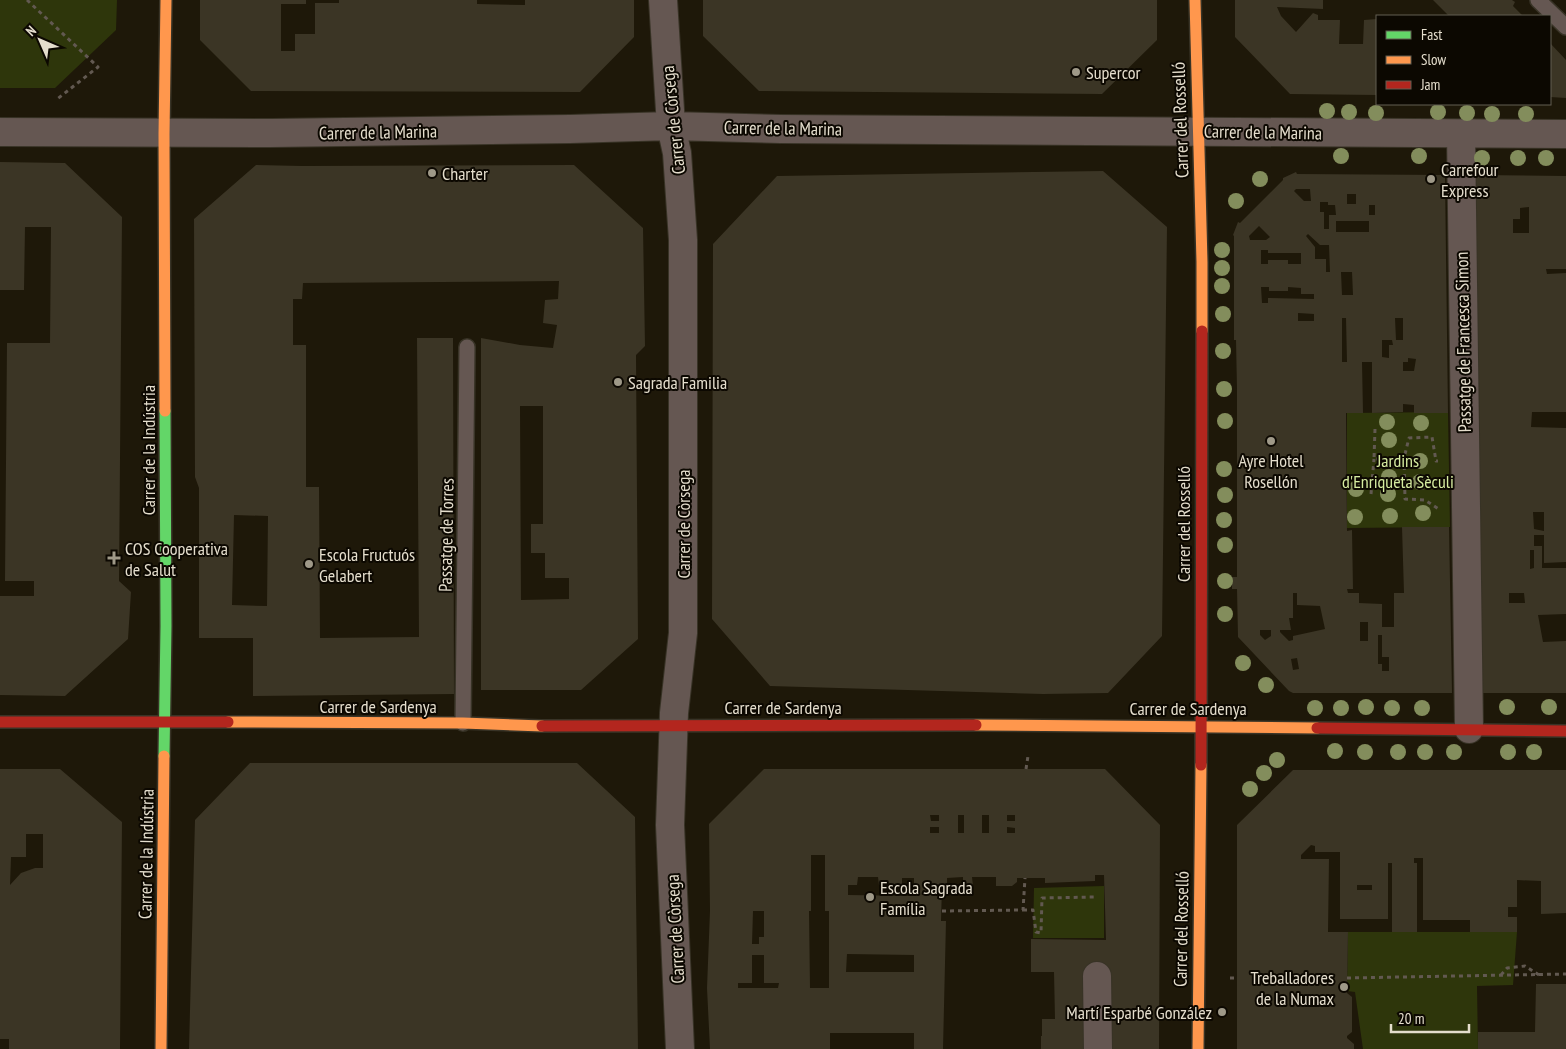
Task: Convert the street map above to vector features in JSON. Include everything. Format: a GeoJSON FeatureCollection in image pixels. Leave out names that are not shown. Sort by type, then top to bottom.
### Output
{"type":"FeatureCollection","features":[{"type":"Feature","properties":{"kind":"main road","name":"Carrer de la Indústria"},"geometry":{"type":"LineString","coordinates":[[161,1049],[166,626],[164,134],[166,0]]}},
{"type":"Feature","properties":{"kind":"main road","name":"Carrer del Rosselló"},"geometry":{"type":"LineString","coordinates":[[1195,0],[1202,262],[1198,1049]]}},
{"type":"Feature","properties":{"kind":"main road","name":"Carrer de Sardenya"},"geometry":{"type":"LineString","coordinates":[[0,722],[463,723],[548,726],[1201,726],[1566,731]]}},
{"type":"Feature","properties":{"kind":"street","name":"Carrer de Còrsega"},"geometry":{"type":"LineString","coordinates":[[663,0],[671,126],[677,153],[683,240],[683,633],[674,725],[670,825],[680,1049]]}},
{"type":"Feature","properties":{"kind":"street","name":"Carrer de la Marina"},"geometry":{"type":"LineString","coordinates":[[0,132],[164,134],[671,126],[781,130],[803,128],[1096,132],[1566,134]]}},
{"type":"Feature","properties":{"kind":"street","name":"Passatge de Francesca Simon"},"geometry":{"type":"LineString","coordinates":[[1461,134],[1469,729]]}},
{"type":"Feature","properties":{"kind":"street"},"geometry":{"type":"LineString","coordinates":[[1097,976],[1098,1049]]}},
{"type":"Feature","properties":{"kind":"lane"},"geometry":{"type":"LineString","coordinates":[[1538,0],[1566,28]]}},
{"type":"Feature","properties":{"kind":"lane","name":"Passatge de Torres"},"geometry":{"type":"LineString","coordinates":[[463,723],[467,347]]}},
{"type":"Feature","properties":{"kind":"path"},"geometry":{"type":"LineString","coordinates":[[26,0],[98,67],[56,100]]}},
{"type":"Feature","properties":{"kind":"path"},"geometry":{"type":"LineString","coordinates":[[1371,494],[1375,429]]}},
{"type":"Feature","properties":{"kind":"path"},"geometry":{"type":"LineString","coordinates":[[1445,462],[1436,461],[1432,437],[1409,438],[1404,458],[1405,499],[1425,500],[1447,515]]}},
{"type":"Feature","properties":{"kind":"path"},"geometry":{"type":"LineString","coordinates":[[1374,459],[1404,458]]}},
{"type":"Feature","properties":{"kind":"path"},"geometry":{"type":"LineString","coordinates":[[1026,769],[1028,756]]}},
{"type":"Feature","properties":{"kind":"path"},"geometry":{"type":"LineString","coordinates":[[1023,910],[1025,878]]}},
{"type":"Feature","properties":{"kind":"path"},"geometry":{"type":"LineString","coordinates":[[942,910],[1033,910],[1036,932],[1041,933],[1042,898],[1096,897]]}},
{"type":"Feature","properties":{"kind":"path"},"geometry":{"type":"LineString","coordinates":[[1501,976],[1507,968],[1525,966],[1539,975]]}},
{"type":"Feature","properties":{"kind":"path"},"geometry":{"type":"LineString","coordinates":[[1347,978],[1566,974]]}},
{"type":"Feature","properties":{"kind":"path"},"geometry":{"type":"LineString","coordinates":[[1230,978],[1237,978]]}},
{"type":"Feature","properties":{"kind":"green space"},"geometry":{"type":"Polygon","coordinates":[[[0,0],[117,0],[116,30],[55,88],[0,88],[0,0]]]}},
{"type":"Feature","properties":{"kind":"green space","name":"Jardins d'Enriqueta Sèculi"},"geometry":{"type":"Polygon","coordinates":[[[1448,412],[1450,527],[1347,528],[1347,413],[1448,412]]]}},
{"type":"Feature","properties":{"kind":"green space"},"geometry":{"type":"Polygon","coordinates":[[[1104,886],[1104,938],[1033,938],[1034,888],[1104,886]]]}},
{"type":"Feature","properties":{"kind":"green space"},"geometry":{"type":"Polygon","coordinates":[[[1348,932],[1517,932],[1513,985],[1477,986],[1478,1049],[1363,1049],[1355,992],[1347,991],[1348,932]]]}},
{"type":"Feature","properties":{"kind":"building"},"geometry":{"type":"Polygon","coordinates":[[[200,0],[306,0],[306,4],[281,4],[281,51],[295,51],[295,34],[315,34],[315,3],[339,3],[339,0],[477,0],[477,4],[525,5],[525,0],[634,0],[634,37],[580,92],[251,91],[200,40],[200,0]]]}},
{"type":"Feature","properties":{"kind":"building"},"geometry":{"type":"Polygon","coordinates":[[[703,0],[1157,0],[1157,40],[1102,94],[759,91],[703,36],[703,0]]]}},
{"type":"Feature","properties":{"kind":"building"},"geometry":{"type":"Polygon","coordinates":[[[1235,0],[1323,0],[1323,9],[1277,7],[1281,16],[1296,32],[1313,13],[1318,15],[1318,20],[1340,20],[1339,44],[1363,44],[1364,20],[1376,19],[1376,95],[1290,94],[1235,37],[1235,0]]]}},
{"type":"Feature","properties":{"kind":"building"},"geometry":{"type":"Polygon","coordinates":[[[1433,0],[1512,0],[1515,2],[1513,6],[1522,15],[1448,15],[1433,0]]]}},
{"type":"Feature","properties":{"kind":"building"},"geometry":{"type":"Polygon","coordinates":[[[1551,44],[1566,60],[1566,98],[1551,97],[1551,44]]]}},
{"type":"Feature","properties":{"kind":"building"},"geometry":{"type":"Polygon","coordinates":[[[0,162],[65,163],[122,217],[119,581],[131,592],[128,639],[65,696],[0,695],[0,596],[34,596],[34,581],[5,581],[7,343],[50,343],[51,227],[25,227],[24,290],[0,290],[0,162]]]}},
{"type":"Feature","properties":{"kind":"building"},"geometry":{"type":"Polygon","coordinates":[[[256,165],[574,165],[643,228],[645,346],[636,355],[638,639],[581,690],[481,690],[481,338],[520,345],[553,348],[557,325],[543,323],[545,300],[558,299],[559,281],[303,283],[302,299],[293,299],[293,345],[306,345],[306,487],[319,487],[320,638],[419,637],[417,338],[453,338],[454,694],[253,696],[253,638],[199,638],[199,488],[195,477],[194,219],[256,165]],[[520,406],[521,600],[569,599],[569,578],[545,578],[545,553],[531,553],[531,524],[543,524],[543,406],[520,406]],[[234,515],[232,605],[267,606],[268,516],[234,515]]]}},
{"type":"Feature","properties":{"kind":"building"},"geometry":{"type":"Polygon","coordinates":[[[1103,171],[1167,227],[1162,636],[1108,693],[1043,694],[770,686],[712,619],[713,244],[777,176],[1103,171]]]}},
{"type":"Feature","properties":{"kind":"building"},"geometry":{"type":"Polygon","coordinates":[[[1296,172],[1297,174],[1445,175],[1448,413],[1414,413],[1414,405],[1403,404],[1403,412],[1372,413],[1372,362],[1362,362],[1363,413],[1346,413],[1347,531],[1352,530],[1353,589],[1347,589],[1348,593],[1359,593],[1359,603],[1382,604],[1382,627],[1394,627],[1394,593],[1404,593],[1402,527],[1449,527],[1452,693],[1293,693],[1238,637],[1237,589],[1232,589],[1232,577],[1237,577],[1237,389],[1236,340],[1234,340],[1233,235],[1238,222],[1240,223],[1283,178],[1296,172]],[[1296,189],[1294,191],[1304,201],[1311,201],[1310,189],[1296,189]],[[1347,194],[1347,204],[1356,204],[1356,194],[1347,194]],[[1320,202],[1320,212],[1324,212],[1324,229],[1329,229],[1329,215],[1336,215],[1335,205],[1328,205],[1328,202],[1320,202]],[[1369,205],[1369,215],[1375,215],[1375,205],[1369,205]],[[1336,221],[1336,232],[1369,232],[1369,221],[1336,221]],[[1259,226],[1249,236],[1250,240],[1266,240],[1270,237],[1259,226]],[[1308,234],[1306,236],[1315,247],[1315,259],[1326,259],[1326,272],[1330,272],[1329,245],[1320,245],[1308,234]],[[1261,250],[1261,264],[1268,264],[1268,260],[1288,260],[1288,264],[1301,264],[1301,253],[1268,253],[1268,250],[1261,250]],[[1341,272],[1342,295],[1353,295],[1352,272],[1341,272]],[[1261,287],[1262,303],[1268,303],[1268,298],[1314,299],[1314,294],[1301,294],[1301,288],[1288,287],[1288,291],[1269,291],[1269,287],[1261,287]],[[1298,313],[1298,321],[1314,321],[1314,314],[1298,313]],[[1342,318],[1342,362],[1347,362],[1346,318],[1342,318]],[[1395,318],[1396,340],[1403,340],[1403,318],[1395,318]],[[1382,340],[1382,357],[1389,358],[1389,345],[1393,345],[1392,340],[1382,340]],[[1408,358],[1408,362],[1403,362],[1403,371],[1414,371],[1416,359],[1408,358]],[[1293,593],[1293,618],[1289,618],[1291,630],[1280,630],[1289,641],[1293,640],[1293,636],[1325,629],[1320,606],[1297,605],[1297,593],[1293,593]],[[1360,622],[1360,641],[1368,641],[1368,622],[1360,622]],[[1260,630],[1260,635],[1265,640],[1271,636],[1271,630],[1260,630]],[[1378,635],[1378,664],[1382,664],[1382,671],[1389,671],[1389,657],[1382,657],[1382,635],[1378,635]],[[1297,658],[1291,659],[1293,670],[1299,669],[1297,658]]]}},
{"type":"Feature","properties":{"kind":"building"},"geometry":{"type":"Polygon","coordinates":[[[1476,175],[1566,176],[1566,269],[1546,269],[1547,274],[1566,273],[1566,412],[1532,412],[1531,427],[1566,428],[1566,562],[1544,563],[1544,535],[1534,535],[1534,546],[1542,546],[1542,568],[1566,568],[1566,614],[1538,615],[1543,642],[1566,641],[1566,693],[1482,693],[1476,175]],[[1529,207],[1520,208],[1520,219],[1513,219],[1513,233],[1529,233],[1529,207]],[[1533,512],[1534,529],[1544,531],[1544,512],[1533,512]],[[1530,550],[1530,569],[1534,568],[1534,550],[1530,550]],[[1509,593],[1509,603],[1525,603],[1524,593],[1509,593]]]}},
{"type":"Feature","properties":{"kind":"building"},"geometry":{"type":"Polygon","coordinates":[[[250,763],[577,763],[635,817],[638,1049],[189,1049],[195,820],[250,763]]]}},
{"type":"Feature","properties":{"kind":"building"},"geometry":{"type":"Polygon","coordinates":[[[0,769],[60,769],[122,822],[120,1049],[9,1049],[9,1039],[0,1039],[0,769]],[[26,834],[26,857],[11,857],[10,885],[21,873],[35,868],[43,868],[43,834],[26,834]]]}},
{"type":"Feature","properties":{"kind":"building"},"geometry":{"type":"Polygon","coordinates":[[[764,769],[1105,769],[1160,825],[1159,1049],[1041,1049],[1042,1019],[1055,1019],[1054,972],[1031,972],[1031,939],[1106,940],[1104,875],[1095,875],[1095,881],[1045,883],[1045,878],[1017,878],[1017,882],[1012,886],[996,886],[996,877],[972,877],[973,886],[963,886],[963,877],[947,878],[947,886],[942,886],[941,921],[946,921],[943,1049],[914,1049],[914,1033],[830,1033],[830,1049],[710,1049],[707,988],[710,911],[709,824],[764,769]],[[930,815],[931,821],[939,821],[939,815],[930,815]],[[958,815],[958,833],[964,833],[964,815],[958,815]],[[982,815],[982,833],[989,833],[989,815],[982,815]],[[1007,815],[1007,821],[1015,821],[1015,815],[1007,815]],[[930,827],[930,833],[939,833],[939,827],[930,827]],[[1007,827],[1007,833],[1015,833],[1015,828],[1007,827]],[[811,855],[811,911],[809,911],[810,988],[829,988],[829,911],[825,911],[825,855],[811,855]],[[858,877],[857,885],[848,885],[848,895],[914,896],[914,878],[902,878],[902,885],[879,885],[878,877],[858,877]],[[753,911],[752,944],[759,944],[759,937],[764,937],[764,911],[753,911]],[[847,954],[846,972],[914,972],[914,955],[847,954]],[[752,955],[752,983],[738,983],[738,988],[778,988],[779,983],[764,983],[764,955],[752,955]]]}},
{"type":"Feature","properties":{"kind":"building"},"geometry":{"type":"Polygon","coordinates":[[[1293,770],[1566,770],[1566,913],[1541,914],[1541,881],[1517,880],[1517,907],[1508,907],[1508,917],[1517,917],[1517,932],[1470,932],[1470,920],[1423,920],[1423,858],[1414,858],[1414,863],[1417,863],[1417,932],[1392,932],[1392,863],[1388,863],[1388,919],[1340,919],[1340,852],[1315,852],[1315,846],[1311,845],[1301,855],[1301,859],[1329,859],[1328,932],[1348,932],[1347,993],[1352,997],[1352,1032],[1347,1038],[1354,1044],[1354,1049],[1237,1049],[1237,825],[1293,770]],[[1357,885],[1357,890],[1372,890],[1372,885],[1357,885]]]}},
{"type":"Feature","properties":{"kind":"building"},"geometry":{"type":"Polygon","coordinates":[[[1536,984],[1566,984],[1566,1049],[1478,1049],[1478,1032],[1535,1032],[1536,984]]]}},
{"type":"Feature","properties":{"kind":"traffic: fast"},"geometry":{"type":"LineString","coordinates":[[164,756],[166,626],[165,411]]}},
{"type":"Feature","properties":{"kind":"traffic: slow"},"geometry":{"type":"LineString","coordinates":[[165,411],[164,134],[166,0]]}},
{"type":"Feature","properties":{"kind":"traffic: slow"},"geometry":{"type":"LineString","coordinates":[[1195,0],[1202,331]]}},
{"type":"Feature","properties":{"kind":"traffic: slow"},"geometry":{"type":"LineString","coordinates":[[228,722],[463,723],[542,726]]}},
{"type":"Feature","properties":{"kind":"traffic: slow"},"geometry":{"type":"LineString","coordinates":[[976,725],[1317,728]]}},
{"type":"Feature","properties":{"kind":"traffic: slow"},"geometry":{"type":"LineString","coordinates":[[161,1049],[164,756]]}},
{"type":"Feature","properties":{"kind":"traffic: slow"},"geometry":{"type":"LineString","coordinates":[[1198,1049],[1201,765]]}},
{"type":"Feature","properties":{"kind":"traffic: jam"},"geometry":{"type":"LineString","coordinates":[[1201,765],[1202,331]]}},
{"type":"Feature","properties":{"kind":"traffic: jam"},"geometry":{"type":"LineString","coordinates":[[0,722],[228,722]]}},
{"type":"Feature","properties":{"kind":"traffic: jam"},"geometry":{"type":"LineString","coordinates":[[542,726],[976,725]]}},
{"type":"Feature","properties":{"kind":"traffic: jam"},"geometry":{"type":"LineString","coordinates":[[1317,728],[1566,731]]}},
{"type":"Feature","properties":{"kind":"place","name":"Supercor"},"geometry":{"type":"Point","coordinates":[1076,72]}},
{"type":"Feature","properties":{"kind":"place","name":"Charter"},"geometry":{"type":"Point","coordinates":[432,173]}},
{"type":"Feature","properties":{"kind":"place","name":"Carrefour Express"},"geometry":{"type":"Point","coordinates":[1431,179]}},
{"type":"Feature","properties":{"kind":"place","name":"Sagrada Familia"},"geometry":{"type":"Point","coordinates":[618,382]}},
{"type":"Feature","properties":{"kind":"place","name":"Ayre Hotel Rosellón"},"geometry":{"type":"Point","coordinates":[1271,441]}},
{"type":"Feature","properties":{"kind":"place","name":"COS Cooperativa de Salut"},"geometry":{"type":"Point","coordinates":[114,558]}},
{"type":"Feature","properties":{"kind":"place","name":"Escola Fructuós Gelabert"},"geometry":{"type":"Point","coordinates":[309,564]}},
{"type":"Feature","properties":{"kind":"place","name":"Escola Sagrada Família"},"geometry":{"type":"Point","coordinates":[870,897]}},
{"type":"Feature","properties":{"kind":"place","name":"Treballadores de la Numax"},"geometry":{"type":"Point","coordinates":[1344,987]}},
{"type":"Feature","properties":{"kind":"place","name":"Martí Esparbé González"},"geometry":{"type":"Point","coordinates":[1222,1012]}}]}
